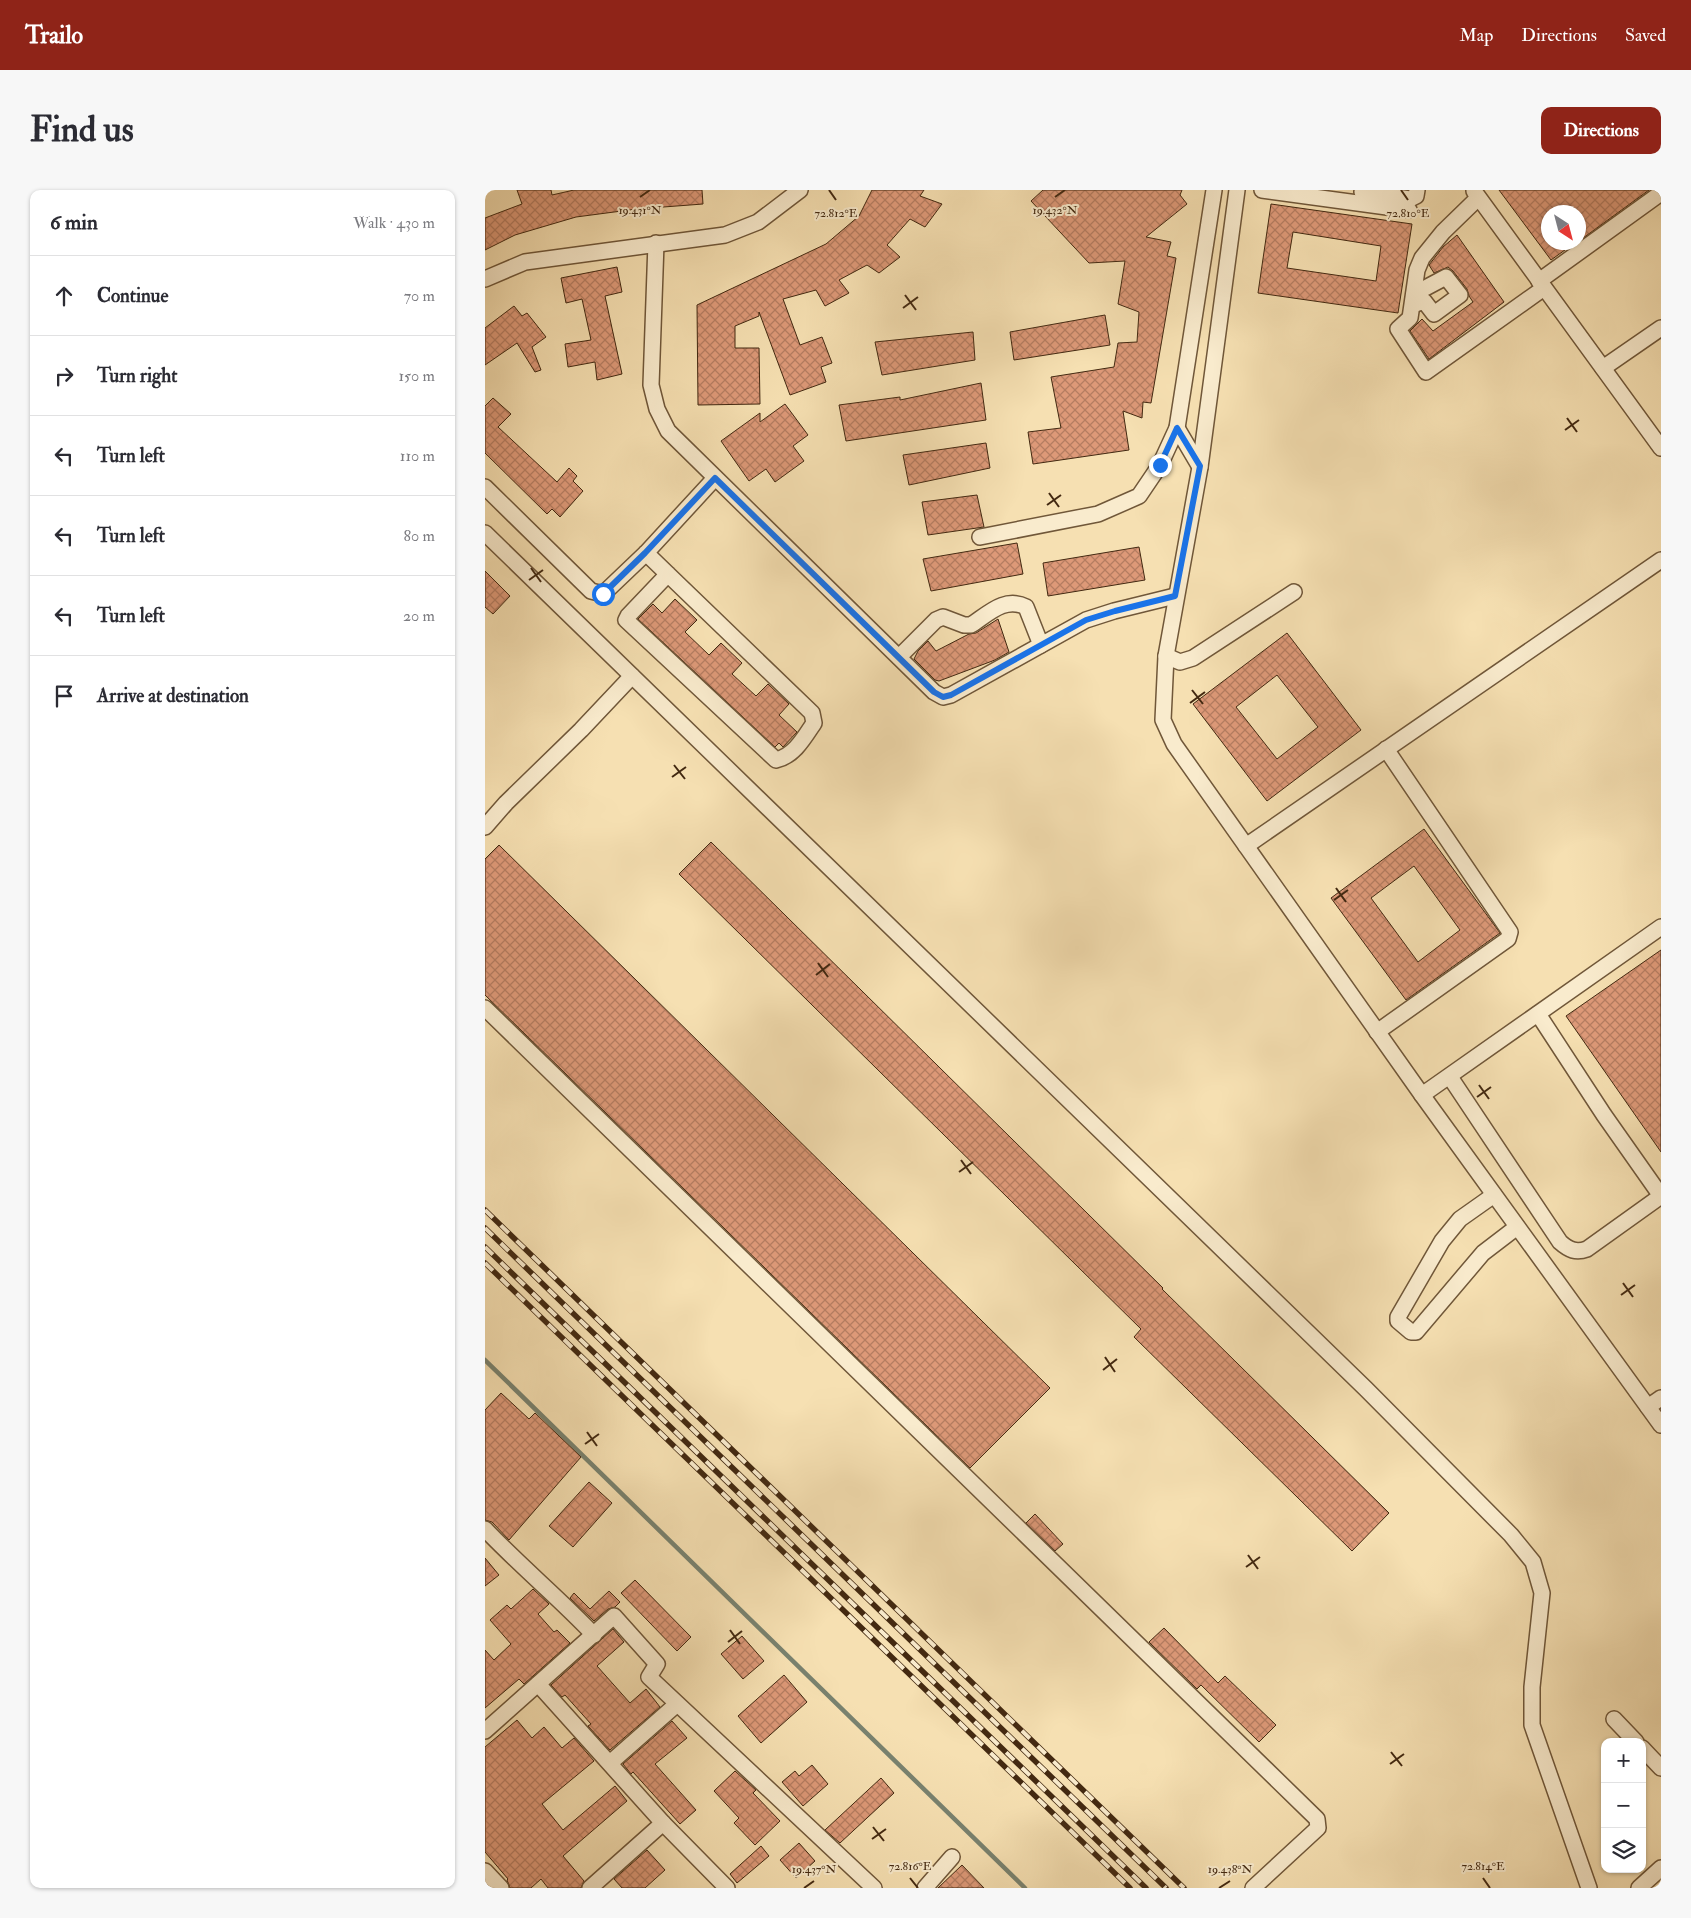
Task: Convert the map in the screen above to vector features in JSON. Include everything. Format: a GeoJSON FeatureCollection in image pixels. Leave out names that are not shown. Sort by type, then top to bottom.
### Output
{"type":"FeatureCollection","features":[{"type":"Feature","properties":{"kind":"street"},"geometry":{"type":"LineString","coordinates":[[485,279],[525,262],[725,235],[758,222],[800,190]]}},
{"type":"Feature","properties":{"kind":"street"},"geometry":{"type":"LineString","coordinates":[[980,537],[1098,514],[1139,496],[1160,465],[1177,428],[1214,190]]}},
{"type":"Feature","properties":{"kind":"street"},"geometry":{"type":"LineString","coordinates":[[1237,190],[1200,466],[1175,596],[1166,656],[1163,720],[1174,744],[1422,1096],[1661,1425]]}},
{"type":"Feature","properties":{"kind":"street"},"geometry":{"type":"LineString","coordinates":[[1262,190],[1410,199],[1416,196],[1417,190]]}},
{"type":"Feature","properties":{"kind":"street"},"geometry":{"type":"LineString","coordinates":[[1661,193],[1541,284],[1426,372],[1398,329],[1410,318],[1417,270],[1422,258],[1476,192],[1541,284],[1661,448]]}},
{"type":"Feature","properties":{"kind":"street"},"geometry":{"type":"LineString","coordinates":[[1357,196],[1409,210]]}},
{"type":"Feature","properties":{"kind":"street"},"geometry":{"type":"LineString","coordinates":[[656,243],[651,385],[657,408],[668,431],[934,692],[943,697],[951,695],[1086,620],[1175,596]]}},
{"type":"Feature","properties":{"kind":"street"},"geometry":{"type":"LineString","coordinates":[[1198,296],[1223,298]]}},
{"type":"Feature","properties":{"kind":"street"},"geometry":{"type":"LineString","coordinates":[[1603,368],[1661,328]]}},
{"type":"Feature","properties":{"kind":"street"},"geometry":{"type":"LineString","coordinates":[[1177,428],[1200,466]]}},
{"type":"Feature","properties":{"kind":"street"},"geometry":{"type":"LineString","coordinates":[[485,487],[591,591],[603,594],[645,553],[715,478]]}},
{"type":"Feature","properties":{"kind":"street"},"geometry":{"type":"LineString","coordinates":[[485,533],[1366,1389],[1511,1535],[1533,1562],[1542,1593],[1532,1687],[1532,1725],[1589,1888]]}},
{"type":"Feature","properties":{"kind":"street"},"geometry":{"type":"LineString","coordinates":[[645,553],[668,574],[812,713],[814,723],[801,744],[784,758],[776,760],[626,620],[668,574]]}},
{"type":"Feature","properties":{"kind":"street"},"geometry":{"type":"LineString","coordinates":[[1246,846],[1661,560]]}},
{"type":"Feature","properties":{"kind":"street"},"geometry":{"type":"LineString","coordinates":[[1166,656],[1180,662],[1193,658],[1295,592]]}},
{"type":"Feature","properties":{"kind":"street"},"geometry":{"type":"LineString","coordinates":[[899,658],[936,620],[943,617],[964,625],[971,625],[1008,602],[1017,602],[1026,606],[1041,645]]}},
{"type":"Feature","properties":{"kind":"street"},"geometry":{"type":"LineString","coordinates":[[485,827],[506,803],[581,730],[632,676]]}},
{"type":"Feature","properties":{"kind":"street"},"geometry":{"type":"LineString","coordinates":[[1377,1032],[1508,939],[1510,932],[1386,749]]}},
{"type":"Feature","properties":{"kind":"street"},"geometry":{"type":"LineString","coordinates":[[1422,1096],[1661,927]]}},
{"type":"Feature","properties":{"kind":"street"},"geometry":{"type":"LineString","coordinates":[[485,1008],[1317,1819],[1318,1828],[1253,1888]]}},
{"type":"Feature","properties":{"kind":"street"},"geometry":{"type":"LineString","coordinates":[[1450,1076],[1560,1242],[1567,1248],[1578,1252],[1587,1249],[1661,1196],[1603,1115],[1538,1014]]}},
{"type":"Feature","properties":{"kind":"street"},"geometry":{"type":"LineString","coordinates":[[1494,1195],[1460,1219],[1442,1241],[1398,1317],[1398,1321],[1411,1332],[1416,1332],[1483,1253],[1517,1227]]}},
{"type":"Feature","properties":{"kind":"street"},"geometry":{"type":"LineString","coordinates":[[1648,1407],[1661,1398]]}},
{"type":"Feature","properties":{"kind":"street"},"geometry":{"type":"LineString","coordinates":[[485,1529],[594,1635]]}},
{"type":"Feature","properties":{"kind":"street"},"geometry":{"type":"LineString","coordinates":[[485,1731],[614,1616],[657,1664],[649,1678],[874,1888]]}},
{"type":"Feature","properties":{"kind":"street"},"geometry":{"type":"LineString","coordinates":[[538,1684],[663,1823],[727,1888]]}},
{"type":"Feature","properties":{"kind":"street"},"geometry":{"type":"LineString","coordinates":[[609,1763],[677,1704]]}},
{"type":"Feature","properties":{"kind":"street"},"geometry":{"type":"LineString","coordinates":[[1614,1719],[1632,1738]]}},
{"type":"Feature","properties":{"kind":"street"},"geometry":{"type":"LineString","coordinates":[[1646,1752],[1661,1768]]}},
{"type":"Feature","properties":{"kind":"street"},"geometry":{"type":"LineString","coordinates":[[590,1888],[663,1823]]}},
{"type":"Feature","properties":{"kind":"street"},"geometry":{"type":"LineString","coordinates":[[925,1888],[952,1857]]}},
{"type":"Feature","properties":{"kind":"street"},"geometry":{"type":"LineString","coordinates":[[1639,1888],[1661,1868]]}},
{"type":"Feature","properties":{"kind":"street"},"geometry":{"type":"LineString","coordinates":[[485,1871],[501,1888]]}},
{"type":"Feature","properties":{"kind":"building"},"geometry":{"type":"Polygon","coordinates":[[[517,190],[551,190],[552,195],[574,190],[702,190],[703,204],[637,209],[576,217],[515,235],[485,250],[485,218],[522,204],[517,190]]]}},
{"type":"Feature","properties":{"kind":"building"},"geometry":{"type":"Polygon","coordinates":[[[872,190],[924,190],[920,196],[942,204],[925,227],[910,219],[887,245],[900,257],[879,273],[867,265],[839,280],[849,293],[825,306],[816,290],[783,299],[800,345],[822,337],[832,363],[821,367],[826,382],[790,395],[759,312],[759,316],[735,326],[735,348],[759,348],[760,404],[698,405],[697,305],[826,244],[859,216],[872,190]]]}},
{"type":"Feature","properties":{"kind":"building"},"geometry":{"type":"Polygon","coordinates":[[[1043,190],[1182,190],[1180,195],[1187,204],[1146,237],[1171,242],[1167,256],[1176,258],[1151,403],[1143,402],[1142,418],[1123,411],[1129,450],[1033,464],[1028,432],[1061,428],[1051,377],[1114,367],[1118,343],[1137,342],[1139,312],[1118,304],[1125,261],[1089,263],[1031,201],[1043,190]]]}},
{"type":"Feature","properties":{"kind":"building"},"geometry":{"type":"Polygon","coordinates":[[[1499,190],[1649,190],[1586,236],[1586,205],[1541,205],[1541,247],[1499,190]]]}},
{"type":"Feature","properties":{"kind":"building"},"geometry":{"type":"Polygon","coordinates":[[[1271,204],[1412,224],[1398,313],[1258,293],[1271,204]],[[1293,232],[1287,268],[1376,281],[1381,246],[1293,232]]]}},
{"type":"Feature","properties":{"kind":"building"},"geometry":{"type":"Polygon","coordinates":[[[1457,235],[1504,302],[1429,359],[1410,331],[1422,319],[1433,331],[1473,302],[1467,289],[1453,271],[1448,267],[1434,273],[1429,265],[1443,247],[1457,235]]]}},
{"type":"Feature","properties":{"kind":"building"},"geometry":{"type":"Polygon","coordinates":[[[1544,250],[1565,250],[1551,260],[1544,250]]]}},
{"type":"Feature","properties":{"kind":"building"},"geometry":{"type":"Polygon","coordinates":[[[617,267],[622,292],[605,296],[622,374],[597,380],[595,362],[568,367],[565,344],[591,340],[582,299],[566,303],[561,278],[617,267]]]}},
{"type":"Feature","properties":{"kind":"building"},"geometry":{"type":"Polygon","coordinates":[[[514,306],[522,316],[527,313],[546,337],[532,347],[541,370],[535,372],[517,343],[485,365],[485,328],[514,306]]]}},
{"type":"Feature","properties":{"kind":"building"},"geometry":{"type":"Polygon","coordinates":[[[1105,315],[1110,345],[1014,360],[1010,332],[1105,315]]]}},
{"type":"Feature","properties":{"kind":"building"},"geometry":{"type":"Polygon","coordinates":[[[973,332],[975,360],[882,375],[875,342],[973,332]]]}},
{"type":"Feature","properties":{"kind":"building"},"geometry":{"type":"Polygon","coordinates":[[[981,383],[986,420],[846,441],[839,405],[900,397],[900,400],[981,383]]]}},
{"type":"Feature","properties":{"kind":"building"},"geometry":{"type":"Polygon","coordinates":[[[493,398],[511,414],[498,427],[557,482],[569,468],[577,476],[573,481],[583,491],[560,517],[552,509],[547,514],[485,453],[485,406],[493,398]]]}},
{"type":"Feature","properties":{"kind":"building"},"geometry":{"type":"Polygon","coordinates":[[[785,404],[808,435],[793,446],[804,461],[775,482],[766,469],[749,481],[721,441],[760,413],[760,422],[785,404]]]}},
{"type":"Feature","properties":{"kind":"building"},"geometry":{"type":"Polygon","coordinates":[[[986,443],[990,468],[909,485],[903,455],[986,443]]]}},
{"type":"Feature","properties":{"kind":"building"},"geometry":{"type":"Polygon","coordinates":[[[977,495],[984,527],[928,535],[922,502],[977,495]]]}},
{"type":"Feature","properties":{"kind":"building"},"geometry":{"type":"Polygon","coordinates":[[[1017,543],[1023,574],[931,591],[923,559],[1017,543]]]}},
{"type":"Feature","properties":{"kind":"building"},"geometry":{"type":"Polygon","coordinates":[[[1139,547],[1145,580],[1048,596],[1043,563],[1139,547]]]}},
{"type":"Feature","properties":{"kind":"building"},"geometry":{"type":"Polygon","coordinates":[[[485,571],[510,596],[493,614],[485,607],[485,571]]]}},
{"type":"Feature","properties":{"kind":"building"},"geometry":{"type":"Polygon","coordinates":[[[675,599],[697,620],[685,632],[709,655],[721,643],[742,663],[732,674],[756,696],[768,684],[789,704],[779,715],[797,732],[783,747],[779,743],[775,747],[638,619],[653,604],[662,613],[675,599]]]}},
{"type":"Feature","properties":{"kind":"building"},"geometry":{"type":"Polygon","coordinates":[[[998,619],[1009,652],[995,660],[939,681],[935,680],[914,659],[918,651],[928,641],[936,651],[969,634],[976,633],[998,619]]]}},
{"type":"Feature","properties":{"kind":"building"},"geometry":{"type":"Polygon","coordinates":[[[1287,633],[1361,730],[1267,801],[1193,704],[1287,633]],[[1277,675],[1236,707],[1277,759],[1318,727],[1277,675]]]}},
{"type":"Feature","properties":{"kind":"building"},"geometry":{"type":"Polygon","coordinates":[[[1424,829],[1500,933],[1406,1000],[1331,898],[1424,829]],[[1414,866],[1371,898],[1418,962],[1460,930],[1414,866]]]}},
{"type":"Feature","properties":{"kind":"building"},"geometry":{"type":"Polygon","coordinates":[[[711,842],[1389,1513],[1352,1551],[1134,1337],[1141,1329],[679,874],[711,842]]]}},
{"type":"Feature","properties":{"kind":"building"},"geometry":{"type":"Polygon","coordinates":[[[499,845],[1050,1388],[970,1468],[485,995],[485,859],[499,845]]]}},
{"type":"Feature","properties":{"kind":"building"},"geometry":{"type":"Polygon","coordinates":[[[1661,950],[1661,1152],[1566,1016],[1661,950]]]}},
{"type":"Feature","properties":{"kind":"building"},"geometry":{"type":"Polygon","coordinates":[[[501,1393],[529,1419],[535,1413],[581,1457],[509,1540],[492,1522],[485,1520],[485,1410],[501,1393]]]}},
{"type":"Feature","properties":{"kind":"building"},"geometry":{"type":"Polygon","coordinates":[[[589,1482],[612,1503],[573,1547],[549,1526],[589,1482]]]}},
{"type":"Feature","properties":{"kind":"building"},"geometry":{"type":"Polygon","coordinates":[[[1035,1514],[1063,1544],[1055,1551],[1026,1523],[1035,1514]]]}},
{"type":"Feature","properties":{"kind":"building"},"geometry":{"type":"Polygon","coordinates":[[[485,1558],[499,1575],[485,1586],[485,1558]]]}},
{"type":"Feature","properties":{"kind":"building"},"geometry":{"type":"Polygon","coordinates":[[[635,1580],[691,1637],[677,1651],[621,1593],[635,1580]]]}},
{"type":"Feature","properties":{"kind":"building"},"geometry":{"type":"Polygon","coordinates":[[[533,1589],[549,1604],[538,1614],[554,1632],[557,1630],[570,1643],[524,1684],[519,1679],[485,1708],[485,1650],[494,1660],[511,1644],[490,1620],[507,1605],[511,1609],[533,1589]]]}},
{"type":"Feature","properties":{"kind":"building"},"geometry":{"type":"Polygon","coordinates":[[[609,1591],[620,1602],[594,1621],[570,1598],[574,1593],[590,1609],[609,1591]]]}},
{"type":"Feature","properties":{"kind":"building"},"geometry":{"type":"Polygon","coordinates":[[[1164,1628],[1218,1683],[1225,1676],[1276,1725],[1259,1742],[1201,1685],[1197,1689],[1149,1642],[1164,1628]]]}},
{"type":"Feature","properties":{"kind":"building"},"geometry":{"type":"Polygon","coordinates":[[[613,1629],[624,1642],[597,1666],[630,1703],[646,1689],[660,1707],[610,1750],[588,1726],[591,1724],[565,1695],[562,1697],[551,1685],[613,1629]]]}},
{"type":"Feature","properties":{"kind":"building"},"geometry":{"type":"Polygon","coordinates":[[[742,1636],[764,1661],[743,1679],[721,1654],[742,1636]]]}},
{"type":"Feature","properties":{"kind":"building"},"geometry":{"type":"Polygon","coordinates":[[[784,1675],[807,1702],[761,1743],[738,1716],[784,1675]]]}},
{"type":"Feature","properties":{"kind":"building"},"geometry":{"type":"Polygon","coordinates":[[[517,1720],[532,1738],[544,1727],[562,1748],[574,1738],[594,1761],[542,1804],[563,1830],[615,1786],[627,1801],[563,1856],[584,1881],[581,1888],[548,1888],[541,1879],[531,1888],[510,1888],[508,1879],[485,1852],[485,1747],[517,1720]]]}},
{"type":"Feature","properties":{"kind":"building"},"geometry":{"type":"Polygon","coordinates":[[[672,1721],[687,1738],[655,1764],[696,1810],[680,1824],[633,1772],[631,1774],[623,1764],[672,1721]]]}},
{"type":"Feature","properties":{"kind":"building"},"geometry":{"type":"Polygon","coordinates":[[[812,1765],[828,1784],[803,1806],[782,1782],[795,1771],[799,1776],[812,1765]]]}},
{"type":"Feature","properties":{"kind":"building"},"geometry":{"type":"Polygon","coordinates":[[[735,1771],[756,1790],[753,1793],[780,1821],[755,1845],[734,1823],[739,1818],[714,1791],[735,1771]]]}},
{"type":"Feature","properties":{"kind":"building"},"geometry":{"type":"Polygon","coordinates":[[[881,1778],[894,1793],[840,1843],[825,1830],[881,1778]]]}},
{"type":"Feature","properties":{"kind":"building"},"geometry":{"type":"Polygon","coordinates":[[[799,1843],[815,1861],[796,1878],[780,1860],[799,1843]]]}},
{"type":"Feature","properties":{"kind":"building"},"geometry":{"type":"Polygon","coordinates":[[[761,1846],[769,1856],[737,1883],[730,1874],[761,1846]]]}},
{"type":"Feature","properties":{"kind":"building"},"geometry":{"type":"Polygon","coordinates":[[[647,1850],[665,1870],[645,1888],[622,1888],[614,1879],[647,1850]]]}},
{"type":"Feature","properties":{"kind":"building"},"geometry":{"type":"Polygon","coordinates":[[[962,1865],[984,1888],[938,1888],[962,1865]]]}},
{"type":"Feature","properties":{"kind":"waterway"},"geometry":{"type":"LineString","coordinates":[[485,1360],[1025,1888]]}},
{"type":"Feature","properties":{"kind":"railway"},"geometry":{"type":"LineString","coordinates":[[485,1210],[1184,1888]]}},
{"type":"Feature","properties":{"kind":"railway"},"geometry":{"type":"LineString","coordinates":[[485,1228],[1166,1888]]}},
{"type":"Feature","properties":{"kind":"railway"},"geometry":{"type":"LineString","coordinates":[[485,1247],[1146,1888]]}},
{"type":"Feature","properties":{"kind":"railway"},"geometry":{"type":"LineString","coordinates":[[485,1263],[1130,1888]]}},
{"type":"Feature","properties":{"kind":"route"},"geometry":{"type":"LineString","coordinates":[[603,594],[645,553],[715,478],[934,692],[943,697],[951,695],[1086,620],[1175,596],[1200,466],[1177,428],[1160,465]]}}]}
